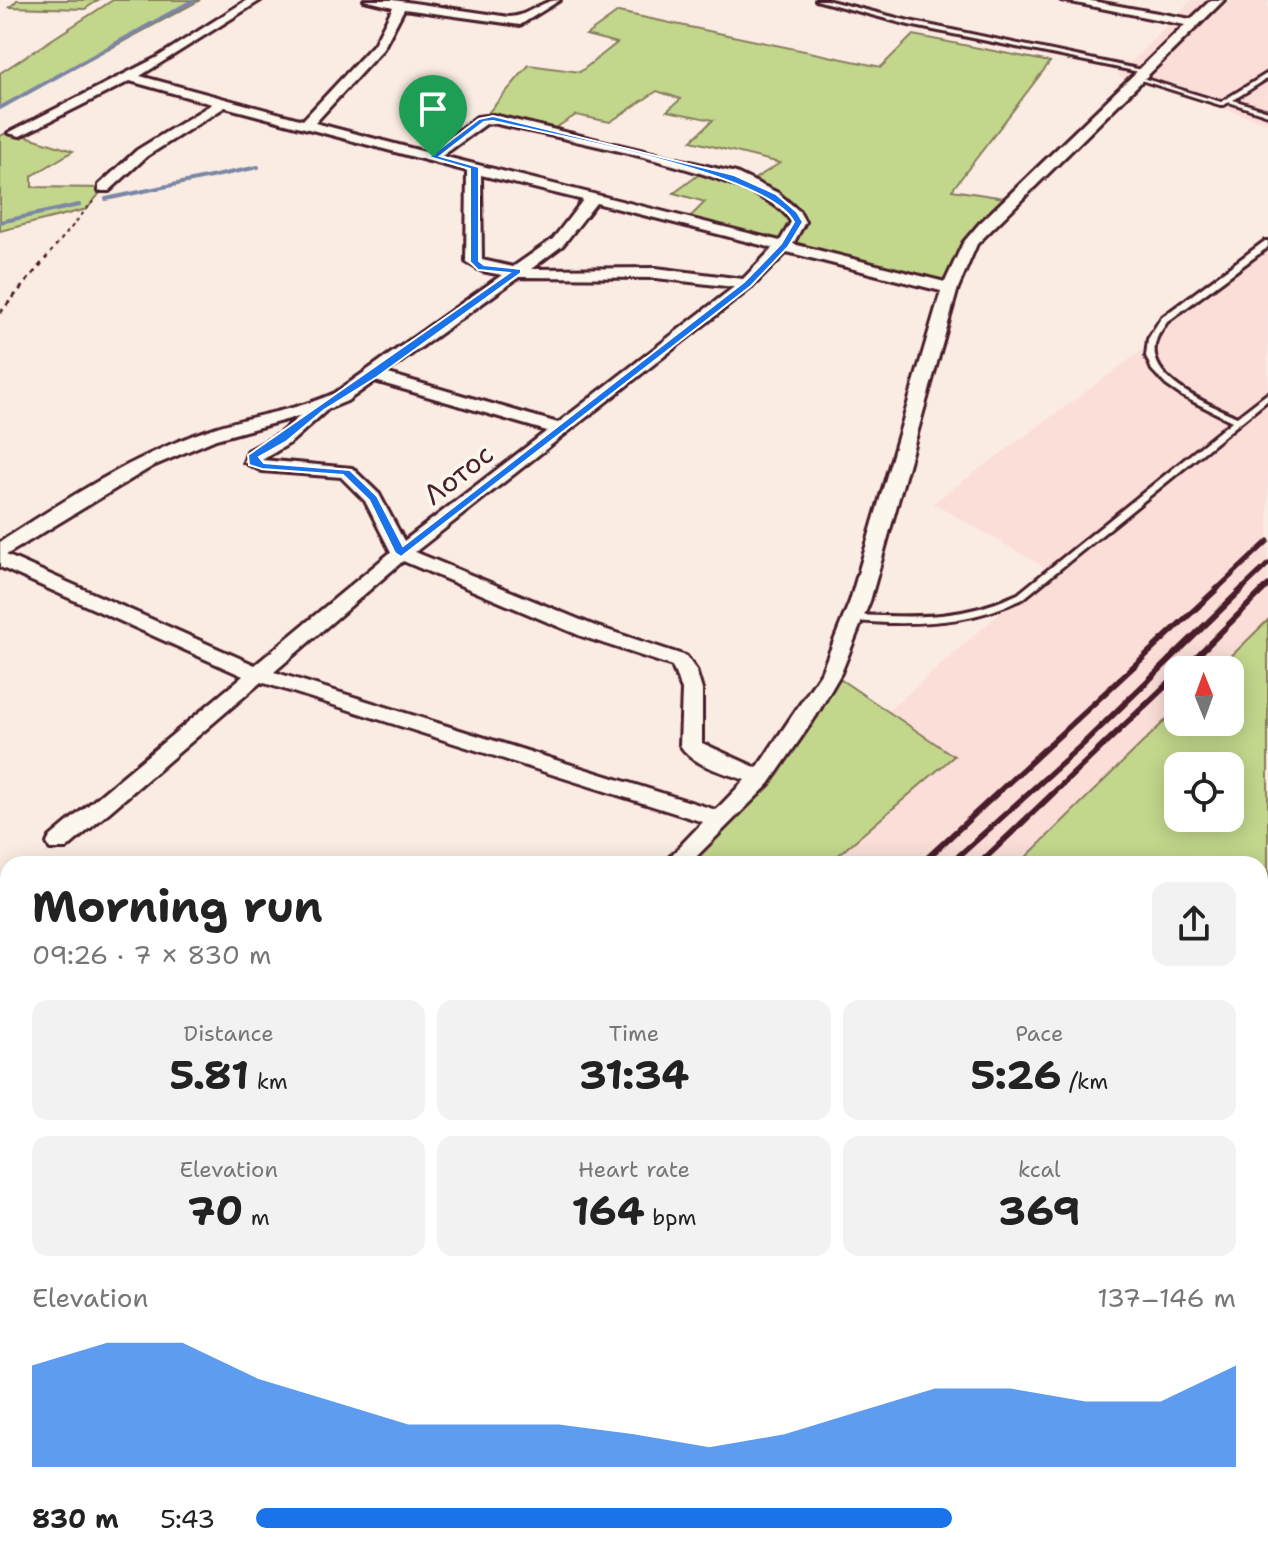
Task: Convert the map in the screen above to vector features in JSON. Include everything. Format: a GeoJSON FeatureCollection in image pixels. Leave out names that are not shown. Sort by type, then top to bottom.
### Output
{"type":"FeatureCollection","features":[{"type":"Feature","properties":{"kind":"street"},"geometry":{"type":"LineString","coordinates":[[15,133],[129,77],[255,0]]}},
{"type":"Feature","properties":{"kind":"street"},"geometry":{"type":"LineString","coordinates":[[370,0],[520,21],[554,0]]}},
{"type":"Feature","properties":{"kind":"street"},"geometry":{"type":"LineString","coordinates":[[1067,0],[1191,23]]}},
{"type":"Feature","properties":{"kind":"street"},"geometry":{"type":"LineString","coordinates":[[684,856],[761,778],[809,711],[831,673],[853,618],[950,288],[970,243],[1191,23],[1218,0]]}},
{"type":"Feature","properties":{"kind":"street"},"geometry":{"type":"LineString","coordinates":[[306,125],[379,46],[400,6]]}},
{"type":"Feature","properties":{"kind":"street"},"geometry":{"type":"LineString","coordinates":[[129,77],[306,125],[950,288]]}},
{"type":"Feature","properties":{"kind":"street"},"geometry":{"type":"LineString","coordinates":[[104,188],[142,153],[222,103]]}},
{"type":"Feature","properties":{"kind":"street"},"geometry":{"type":"LineString","coordinates":[[433,157],[482,120],[493,119],[720,173],[760,189],[794,214],[798,222],[796,230],[785,245]]}},
{"type":"Feature","properties":{"kind":"street"},"geometry":{"type":"LineString","coordinates":[[474,167],[474,262],[482,268],[660,273],[747,284]]}},
{"type":"Feature","properties":{"kind":"street"},"geometry":{"type":"LineString","coordinates":[[592,196],[565,235],[373,375],[320,408],[291,434],[254,455],[253,462],[262,466],[346,472],[373,498],[401,553],[588,631],[679,661],[689,672],[693,686],[691,745],[698,753],[761,778]]}},
{"type":"Feature","properties":{"kind":"street","name":"Лотос"},"geometry":{"type":"LineString","coordinates":[[58,843],[255,673],[401,553],[747,284],[785,245]]}},
{"type":"Feature","properties":{"kind":"street"},"geometry":{"type":"LineString","coordinates":[[373,375],[561,429]]}},
{"type":"Feature","properties":{"kind":"street"},"geometry":{"type":"LineString","coordinates":[[0,551],[75,500],[143,465],[243,423],[320,408]]}},
{"type":"Feature","properties":{"kind":"street"},"geometry":{"type":"LineString","coordinates":[[0,560],[255,673],[722,820]]}},
{"type":"Feature","properties":{"kind":"lane"},"geometry":{"type":"LineString","coordinates":[[819,0],[1141,75],[1222,104],[1268,75]]}},
{"type":"Feature","properties":{"kind":"lane"},"geometry":{"type":"LineString","coordinates":[[1228,100],[1268,113]]}},
{"type":"Feature","properties":{"kind":"lane"},"geometry":{"type":"LineString","coordinates":[[1239,421],[1193,399],[1161,376],[1150,361],[1148,345],[1152,333],[1164,320],[1268,243]]}},
{"type":"Feature","properties":{"kind":"lane"},"geometry":{"type":"LineString","coordinates":[[853,618],[960,619],[994,611],[1021,596],[1268,396]]}},
{"type":"Feature","properties":{"kind":"path"},"geometry":{"type":"LineString","coordinates":[[0,313],[104,188]]}},
{"type":"Feature","properties":{"kind":"shaded area"},"geometry":{"type":"Polygon","coordinates":[[[1192,0],[1268,0],[1268,123],[1117,76],[1192,0]]]}},
{"type":"Feature","properties":{"kind":"shaded area"},"geometry":{"type":"Polygon","coordinates":[[[1268,243],[1268,620],[1231,656],[1164,656],[1164,722],[1027,856],[837,856],[953,756],[888,711],[1049,570],[933,503],[1148,346],[1152,333],[1268,243]]]}},
{"type":"Feature","properties":{"kind":"green space"},"geometry":{"type":"Polygon","coordinates":[[[17,0],[98,0],[85,9],[10,7],[17,0]]]}},
{"type":"Feature","properties":{"kind":"green space"},"geometry":{"type":"Polygon","coordinates":[[[113,0],[200,0],[0,108],[0,73],[113,0]]]}},
{"type":"Feature","properties":{"kind":"green space"},"geometry":{"type":"Polygon","coordinates":[[[618,12],[881,67],[913,35],[1050,62],[952,190],[1011,199],[984,227],[950,288],[687,220],[705,202],[674,193],[705,170],[748,183],[780,163],[691,141],[713,120],[667,111],[681,99],[657,91],[610,122],[576,115],[549,132],[482,120],[529,65],[580,72],[617,43],[586,35],[618,12]]]}},
{"type":"Feature","properties":{"kind":"green space"},"geometry":{"type":"Polygon","coordinates":[[[10,131],[73,151],[32,176],[32,187],[104,188],[87,209],[0,231],[0,136],[10,131]]]}},
{"type":"Feature","properties":{"kind":"green space"},"geometry":{"type":"Polygon","coordinates":[[[1268,620],[1268,856],[1027,856],[1164,722],[1164,736],[1244,736],[1244,656],[1231,656],[1268,620]]]}},
{"type":"Feature","properties":{"kind":"green space"},"geometry":{"type":"Polygon","coordinates":[[[831,673],[954,756],[837,856],[684,856],[722,820],[831,673]]]}},
{"type":"Feature","properties":{"kind":"waterway"},"geometry":{"type":"LineString","coordinates":[[0,108],[194,0]]}},
{"type":"Feature","properties":{"kind":"waterway"},"geometry":{"type":"LineString","coordinates":[[106,199],[258,167]]}},
{"type":"Feature","properties":{"kind":"waterway"},"geometry":{"type":"LineString","coordinates":[[0,222],[79,205]]}},
{"type":"Feature","properties":{"kind":"railway"},"geometry":{"type":"LineString","coordinates":[[1216,590],[1268,541]]}},
{"type":"Feature","properties":{"kind":"railway"},"geometry":{"type":"LineString","coordinates":[[1241,590],[1268,564]]}},
{"type":"Feature","properties":{"kind":"railway"},"geometry":{"type":"LineString","coordinates":[[1197,656],[1268,585]]}},
{"type":"Feature","properties":{"kind":"railway"},"geometry":{"type":"LineString","coordinates":[[930,856],[1218,588]]}},
{"type":"Feature","properties":{"kind":"railway"},"geometry":{"type":"LineString","coordinates":[[959,856],[1082,745],[1243,588]]}},
{"type":"Feature","properties":{"kind":"railway"},"geometry":{"type":"LineString","coordinates":[[987,856],[1164,687]]}},
{"type":"Feature","properties":{"kind":"route"},"geometry":{"type":"LineString","coordinates":[[493,119],[731,176],[773,196],[794,214],[798,222],[785,245],[747,284],[401,553],[373,498],[361,483],[346,472],[327,468],[262,466],[253,462],[254,455],[284,439],[320,408],[373,375],[518,271],[482,268],[474,262],[474,167],[433,157],[482,120],[493,119]]}}]}
